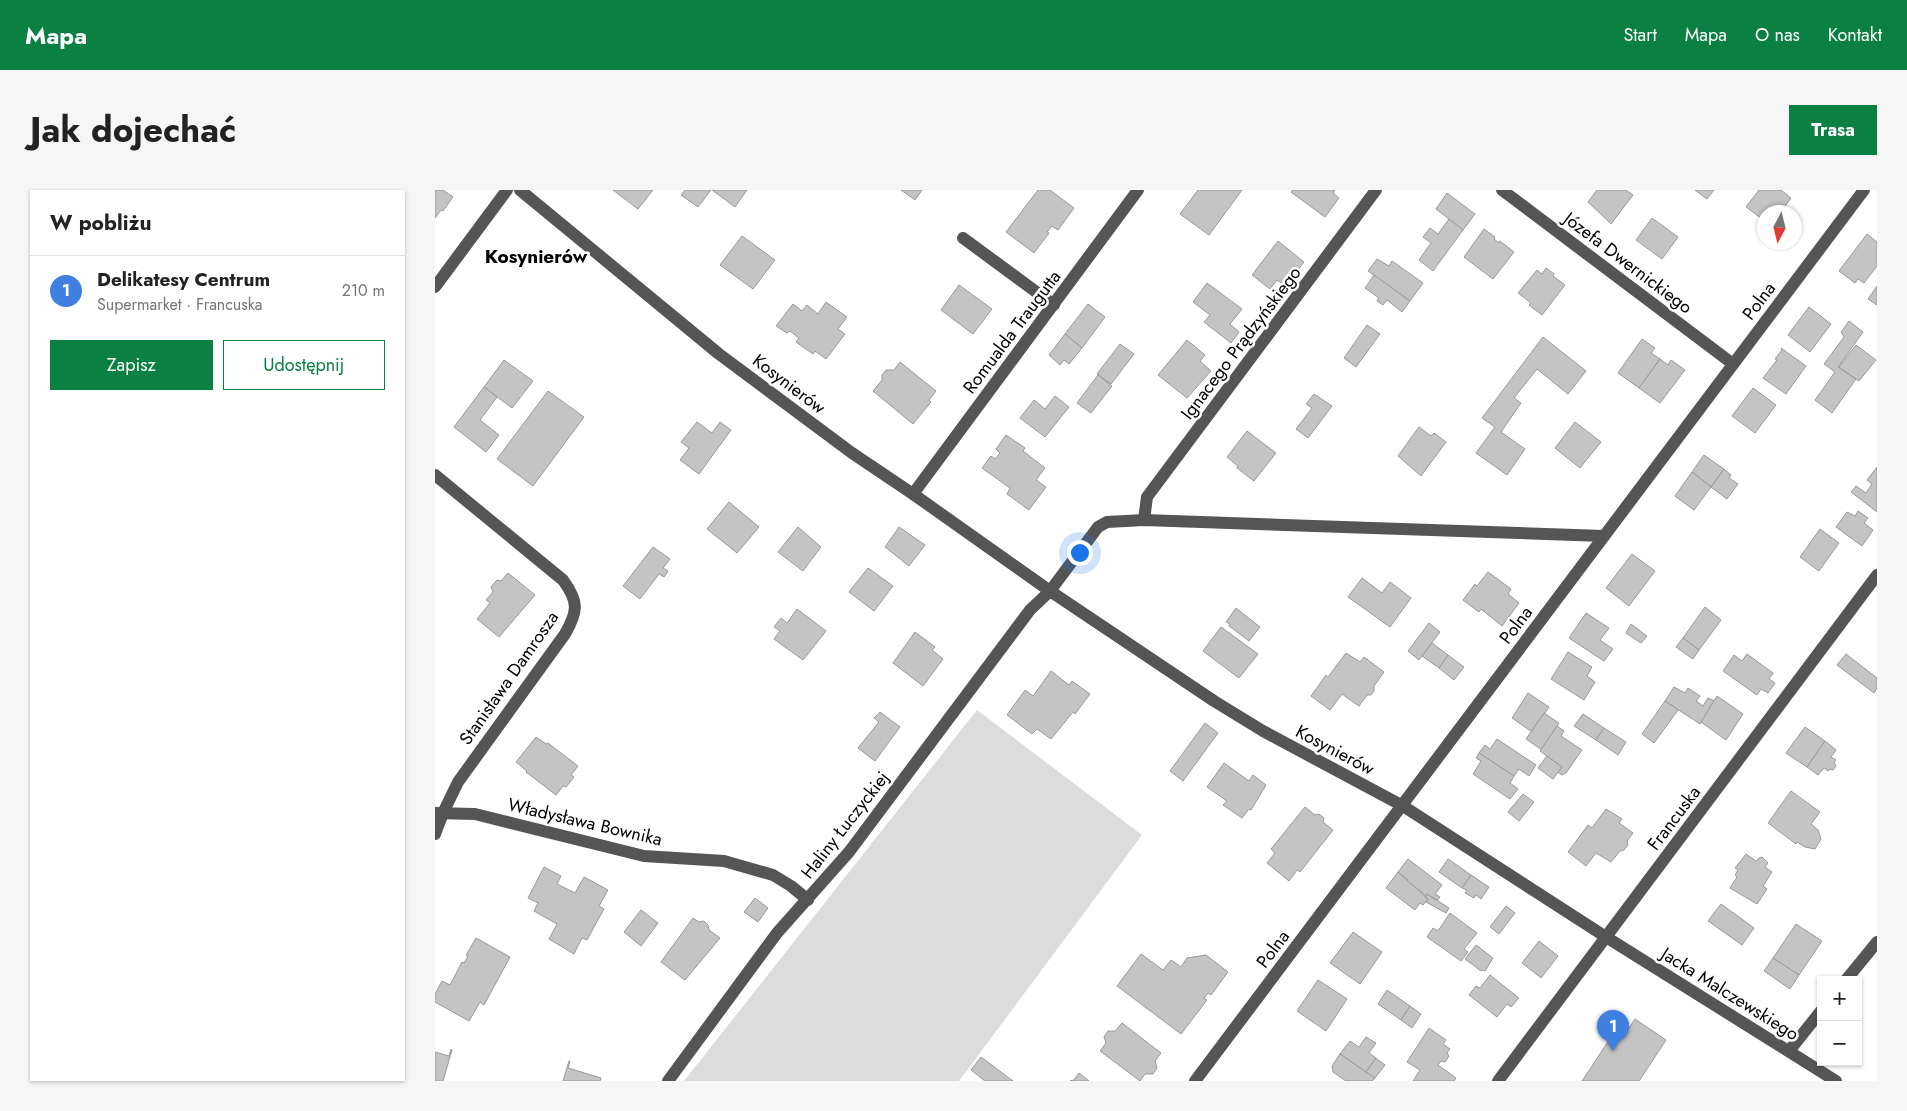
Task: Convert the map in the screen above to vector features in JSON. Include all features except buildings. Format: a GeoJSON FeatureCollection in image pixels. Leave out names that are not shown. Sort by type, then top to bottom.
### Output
{"type":"FeatureCollection","features":[{"type":"Feature","properties":{"kind":"street"},"geometry":{"type":"LineString","coordinates":[[435,287],[507,190]]}},
{"type":"Feature","properties":{"kind":"street","name":"Kosynierów"},"geometry":{"type":"LineString","coordinates":[[521,190],[719,354],[852,453],[1050,591],[1214,702],[1263,731],[1403,806],[1606,937]]}},
{"type":"Feature","properties":{"kind":"street","name":"Romualda Traugutta"},"geometry":{"type":"LineString","coordinates":[[913,494],[1138,190]]}},
{"type":"Feature","properties":{"kind":"street","name":"Ignacego Prądzyńskiego"},"geometry":{"type":"LineString","coordinates":[[1144,520],[1147,498],[1377,190]]}},
{"type":"Feature","properties":{"kind":"street","name":"Józefa Dwernickiego"},"geometry":{"type":"LineString","coordinates":[[1502,190],[1733,364]]}},
{"type":"Feature","properties":{"kind":"street","name":"Polna"},"geometry":{"type":"LineString","coordinates":[[1195,1081],[1864,190]]}},
{"type":"Feature","properties":{"kind":"street"},"geometry":{"type":"LineString","coordinates":[[963,238],[1054,304]]}},
{"type":"Feature","properties":{"kind":"street","name":"Stanisława Damrosza"},"geometry":{"type":"LineString","coordinates":[[435,475],[563,580],[573,594],[575,610],[565,634],[458,782],[439,813],[435,834]]}},
{"type":"Feature","properties":{"kind":"street"},"geometry":{"type":"LineString","coordinates":[[1050,591],[1098,527],[1107,522],[1144,520],[1604,536]]}},
{"type":"Feature","properties":{"kind":"street","name":"Francuska"},"geometry":{"type":"LineString","coordinates":[[1499,1081],[1877,576]]}},
{"type":"Feature","properties":{"kind":"street","name":"Haliny Łuczyckiej"},"geometry":{"type":"LineString","coordinates":[[668,1081],[777,933],[849,852],[1030,610],[1050,591]]}},
{"type":"Feature","properties":{"kind":"street","name":"Władysława Bownika"},"geometry":{"type":"LineString","coordinates":[[439,813],[475,814],[644,856],[724,861],[773,875],[791,886],[808,900]]}},
{"type":"Feature","properties":{"kind":"street","name":"Jacka Malczewskiego"},"geometry":{"type":"LineString","coordinates":[[1606,937],[1836,1081]]}},
{"type":"Feature","properties":{"kind":"street"},"geometry":{"type":"LineString","coordinates":[[1849,976],[1877,942]]}},
{"type":"Feature","properties":{"kind":"street"},"geometry":{"type":"LineString","coordinates":[[1789,1051],[1817,1017]]}},
{"type":"Feature","properties":{"kind":"shaded area"},"geometry":{"type":"Polygon","coordinates":[[[977,710],[1142,835],[959,1081],[684,1081],[977,710]]]}},
{"type":"Feature","properties":{"kind":"place","name":"Delikatesy Centrum"},"geometry":{"type":"Point","coordinates":[1613,1051]}},
{"type":"Feature","properties":{"kind":"district","name":"Kosynierów"},"geometry":{"type":"Point","coordinates":[536,256]}}]}
